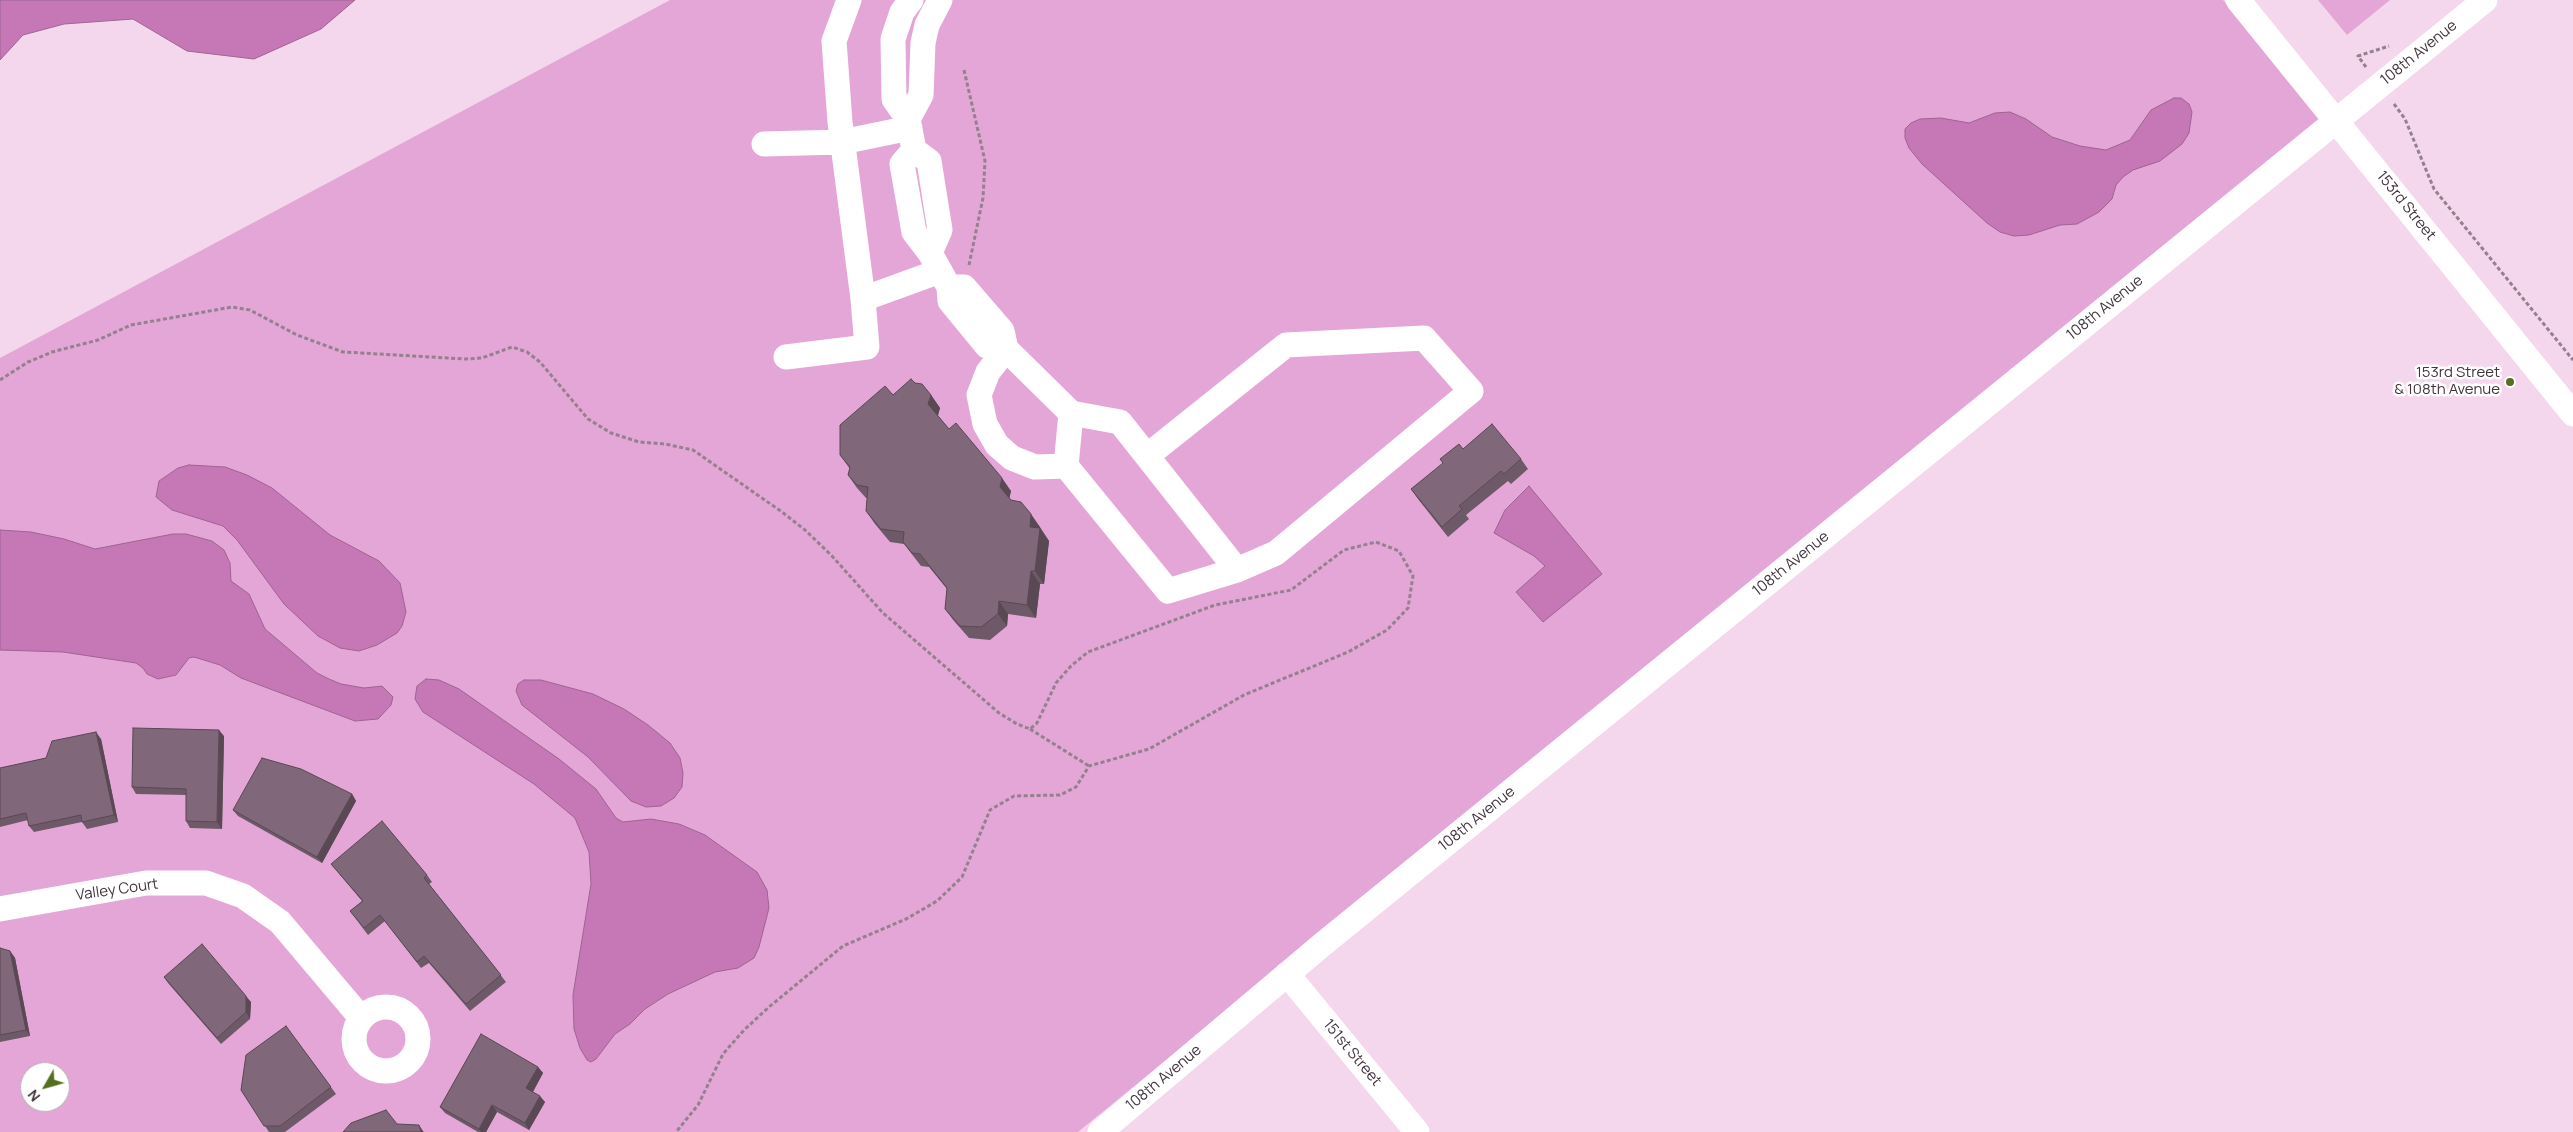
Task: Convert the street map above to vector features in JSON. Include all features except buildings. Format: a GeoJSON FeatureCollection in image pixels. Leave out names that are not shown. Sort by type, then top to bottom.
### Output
{"type":"FeatureCollection","features":[{"type":"Feature","properties":{"kind":"street"},"geometry":{"type":"LineString","coordinates":[[786,357],[867,347],[864,299],[842,142],[834,41],[849,0]]}},
{"type":"Feature","properties":{"kind":"street"},"geometry":{"type":"LineString","coordinates":[[911,0],[902,12],[893,39],[894,99],[928,161],[946,275],[1002,331],[1006,349],[1071,414],[1120,422],[1237,570]]}},
{"type":"Feature","properties":{"kind":"street"},"geometry":{"type":"LineString","coordinates":[[911,132],[921,95],[923,43],[927,25],[940,0]]}},
{"type":"Feature","properties":{"kind":"street","name":"153rd Street"},"geometry":{"type":"LineString","coordinates":[[2238,0],[2573,414]]}},
{"type":"Feature","properties":{"kind":"street","name":"108th Avenue"},"geometry":{"type":"LineString","coordinates":[[1100,1132],[1287,974],[2485,0]]}},
{"type":"Feature","properties":{"kind":"street"},"geometry":{"type":"LineString","coordinates":[[764,144],[842,142],[911,132]]}},
{"type":"Feature","properties":{"kind":"street"},"geometry":{"type":"LineString","coordinates":[[864,299],[946,275]]}},
{"type":"Feature","properties":{"kind":"street"},"geometry":{"type":"LineString","coordinates":[[1071,414],[1066,466],[1168,591],[1237,570],[1276,553],[1471,391],[1424,338],[1286,345],[1147,456]]}},
{"type":"Feature","properties":{"kind":"street"},"geometry":{"type":"LineString","coordinates":[[1006,349],[988,372],[979,395],[985,424],[997,445],[1012,458],[1036,467],[1066,466]]}},
{"type":"Feature","properties":{"kind":"street","name":"Valley Court"},"geometry":{"type":"LineString","coordinates":[[0,909],[146,883],[206,883],[243,896],[280,922],[361,1018]]}},
{"type":"Feature","properties":{"kind":"street","name":"151st Street"},"geometry":{"type":"LineString","coordinates":[[1287,974],[1417,1132]]}},
{"type":"Feature","properties":{"kind":"path"},"geometry":{"type":"LineString","coordinates":[[2358,56],[2389,46],[2397,40]]}},
{"type":"Feature","properties":{"kind":"path"},"geometry":{"type":"LineString","coordinates":[[946,275],[983,198],[984,161],[964,70]]}},
{"type":"Feature","properties":{"kind":"path"},"geometry":{"type":"LineString","coordinates":[[2405,119],[2434,188],[2573,360]]}},
{"type":"Feature","properties":{"kind":"path"},"geometry":{"type":"LineString","coordinates":[[0,380],[28,362],[52,352],[98,340],[131,325],[232,307],[250,310],[297,335],[343,352],[466,359],[482,358],[512,347],[528,352],[540,362],[588,419],[611,433],[639,442],[665,444],[693,450],[782,512],[805,530],[832,556],[883,613],[999,712],[1016,724],[1030,728],[1089,766]]}},
{"type":"Feature","properties":{"kind":"path"},"geometry":{"type":"LineString","coordinates":[[676,1132],[698,1105],[723,1054],[744,1030],[769,1007],[843,946],[873,931],[906,919],[929,906],[962,877],[990,810],[1014,796],[1060,795],[1076,787],[1089,766],[1149,749],[1244,695],[1348,652],[1387,630],[1408,608],[1413,576],[1399,551],[1376,542],[1344,550],[1291,590],[1215,605],[1088,652],[1071,666],[1056,683],[1037,723],[1030,728]]}},
{"type":"Feature","properties":{"kind":"shaded area"},"geometry":{"type":"Polygon","coordinates":[[[0,0],[355,0],[321,29],[254,59],[187,51],[133,19],[64,24],[23,35],[0,60],[0,0]]]}},
{"type":"Feature","properties":{"kind":"shaded area"},"geometry":{"type":"Polygon","coordinates":[[[670,0],[2223,0],[2320,118],[1078,1132],[0,1132],[0,358],[670,0]]]}},
{"type":"Feature","properties":{"kind":"shaded area"},"geometry":{"type":"Polygon","coordinates":[[[2318,0],[2390,0],[2347,35],[2318,0]]]}},
{"type":"Feature","properties":{"kind":"shaded area"},"geometry":{"type":"Polygon","coordinates":[[[2174,98],[2181,98],[2189,104],[2192,112],[2189,133],[2182,144],[2160,161],[2133,170],[2123,177],[2116,185],[2112,199],[2099,212],[2077,224],[2060,225],[2029,235],[2014,236],[2000,232],[1987,223],[1922,164],[1909,148],[1905,138],[1905,129],[1911,123],[1920,119],[1941,118],[1969,123],[1995,113],[2010,112],[2026,119],[2052,137],[2080,146],[2106,150],[2130,140],[2151,110],[2174,98]]]}},
{"type":"Feature","properties":{"kind":"shaded area"},"geometry":{"type":"Polygon","coordinates":[[[189,465],[225,467],[247,475],[272,488],[330,535],[379,561],[400,583],[406,612],[402,626],[397,633],[377,645],[359,651],[340,648],[318,636],[284,604],[237,540],[223,526],[172,510],[156,497],[159,481],[178,468],[189,465]]]}},
{"type":"Feature","properties":{"kind":"shaded area"},"geometry":{"type":"Polygon","coordinates":[[[1529,486],[1602,574],[1543,622],[1516,592],[1545,566],[1534,556],[1494,533],[1505,510],[1529,486]]]}},
{"type":"Feature","properties":{"kind":"shaded area"},"geometry":{"type":"Polygon","coordinates":[[[0,530],[31,532],[64,539],[95,549],[173,534],[186,534],[212,541],[224,550],[230,563],[231,581],[249,594],[265,629],[317,673],[329,679],[341,684],[364,688],[382,686],[393,697],[391,705],[378,719],[355,721],[241,678],[220,665],[194,657],[189,658],[176,675],[158,679],[147,674],[136,663],[63,652],[0,650],[0,530]]]}},
{"type":"Feature","properties":{"kind":"shaded area"},"geometry":{"type":"Polygon","coordinates":[[[426,679],[439,680],[459,689],[559,759],[596,789],[616,818],[623,822],[651,819],[679,824],[705,835],[757,872],[767,890],[769,908],[759,947],[754,958],[738,968],[715,972],[668,994],[645,1009],[630,1024],[615,1034],[596,1059],[591,1062],[587,1060],[580,1048],[574,1029],[573,995],[591,884],[589,852],[575,818],[534,784],[423,712],[415,699],[417,686],[426,679]]]}},
{"type":"Feature","properties":{"kind":"shaded area"},"geometry":{"type":"Polygon","coordinates":[[[524,680],[541,680],[593,694],[624,709],[648,725],[670,743],[680,758],[683,773],[682,787],[674,798],[661,806],[646,807],[631,801],[588,757],[522,705],[516,691],[518,684],[524,680]]]}},
{"type":"Feature","properties":{"kind":"place","name":"153rd Street & 108th Avenue"},"geometry":{"type":"Point","coordinates":[2510,382]}}]}
